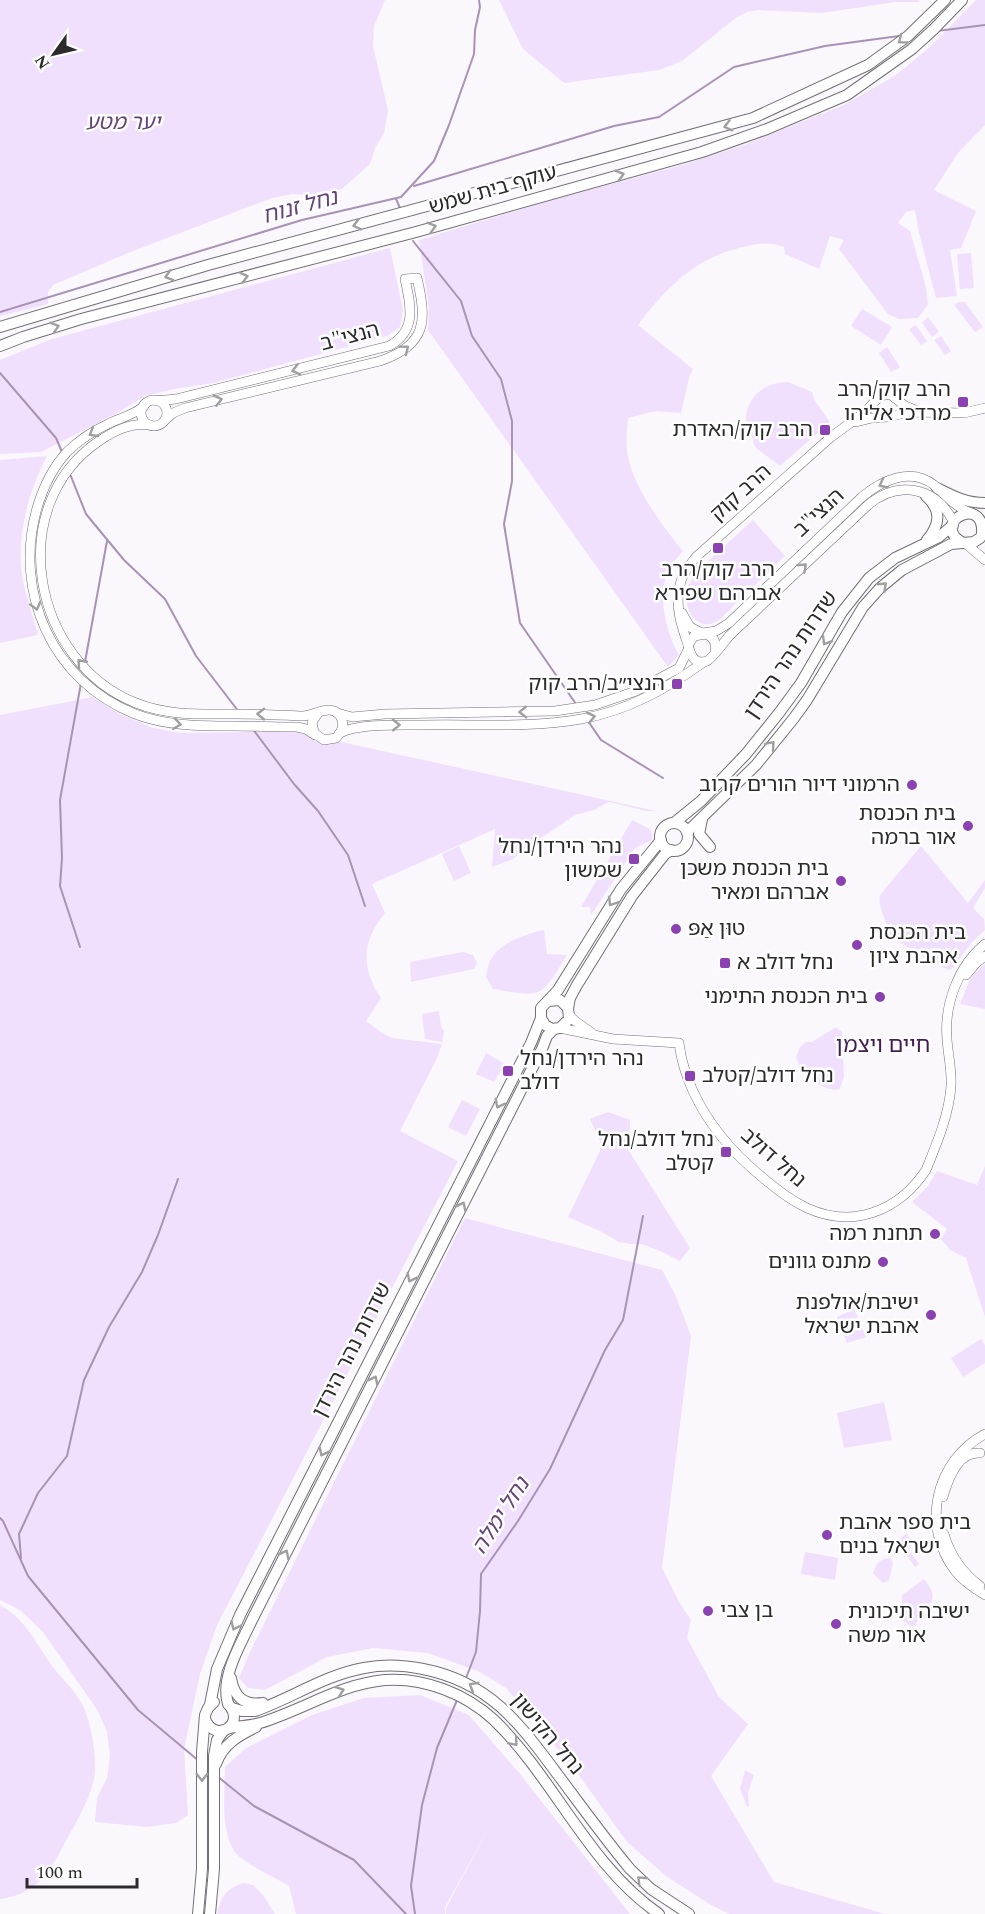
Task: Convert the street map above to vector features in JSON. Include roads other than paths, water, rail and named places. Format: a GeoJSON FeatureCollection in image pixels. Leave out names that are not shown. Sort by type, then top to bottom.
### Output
{"type":"FeatureCollection","features":[{"type":"Feature","properties":{"kind":"main road","name":"עוקף בית שמש"},"geometry":{"type":"LineString","coordinates":[[0,327],[208,265],[753,118],[868,65],[908,36],[945,0]]}},
{"type":"Feature","properties":{"kind":"main road","name":"עוקף בית שמש"},"geometry":{"type":"LineString","coordinates":[[0,346],[81,319],[416,232],[691,155],[766,129],[847,95],[912,49],[962,0]]}},
{"type":"Feature","properties":{"kind":"main road"},"geometry":{"type":"LineString","coordinates":[[937,488],[958,499],[972,503],[985,503]]}},
{"type":"Feature","properties":{"kind":"main road"},"geometry":{"type":"LineString","coordinates":[[924,542],[934,531],[938,522],[935,506],[926,496]]}},
{"type":"Feature","properties":{"kind":"main road"},"geometry":{"type":"LineString","coordinates":[[962,514],[977,514],[983,524],[982,534],[974,542],[964,543],[955,537],[953,524],[962,514]]}},
{"type":"Feature","properties":{"kind":"main road","name":"שדרות נהר הירדן"},"geometry":{"type":"LineString","coordinates":[[674,823],[701,801],[738,762],[779,713],[801,683],[842,612],[859,588],[883,566],[924,542],[939,537],[953,524]]}},
{"type":"Feature","properties":{"kind":"main road","name":"שדרות נהר הירדן"},"geometry":{"type":"LineString","coordinates":[[687,832],[756,765],[794,718],[872,596],[891,578],[917,561],[951,544],[964,543]]}},
{"type":"Feature","properties":{"kind":"main road"},"geometry":{"type":"LineString","coordinates":[[706,812],[699,834],[710,847]]}},
{"type":"Feature","properties":{"kind":"main road"},"geometry":{"type":"LineString","coordinates":[[674,823],[682,826],[687,832],[685,845],[665,854],[632,896],[570,998],[567,1023],[557,1028],[546,1026],[541,1018],[542,1008],[558,990],[621,888],[661,840],[663,829],[674,823]]}},
{"type":"Feature","properties":{"kind":"main road"},"geometry":{"type":"LineString","coordinates":[[661,840],[664,846],[671,850]]}},
{"type":"Feature","properties":{"kind":"main road"},"geometry":{"type":"LineString","coordinates":[[548,1001],[560,1000],[569,1011]]}},
{"type":"Feature","properties":{"kind":"main road","name":"שדרות נהר הירדן"},"geometry":{"type":"LineString","coordinates":[[210,1705],[217,1669],[240,1615],[531,1043],[541,1018]]}},
{"type":"Feature","properties":{"kind":"main road","name":"שדרות נהר הירדן"},"geometry":{"type":"LineString","coordinates":[[230,1706],[226,1686],[231,1668],[256,1612],[544,1042],[557,1028]]}},
{"type":"Feature","properties":{"kind":"main road","name":"נחל הקישון"},"geometry":{"type":"LineString","coordinates":[[230,1706],[242,1711],[255,1711],[333,1677],[381,1665],[404,1665],[432,1670],[468,1683],[503,1708],[523,1729],[611,1846],[635,1874],[661,1897],[688,1914]]}},
{"type":"Feature","properties":{"kind":"main road"},"geometry":{"type":"LineString","coordinates":[[231,1668],[232,1685],[241,1699],[251,1704],[279,1701]]}},
{"type":"Feature","properties":{"kind":"main road","name":"נחל הקישון"},"geometry":{"type":"LineString","coordinates":[[286,1713],[338,1691],[382,1680],[429,1685],[461,1696],[501,1728],[608,1866],[629,1889],[659,1914]]}},
{"type":"Feature","properties":{"kind":"main road"},"geometry":{"type":"LineString","coordinates":[[198,1914],[201,1879],[202,1752],[205,1719],[210,1705],[219,1701],[230,1706],[234,1712],[234,1721],[217,1740],[215,1746],[214,1869],[210,1914]]}},
{"type":"Feature","properties":{"kind":"main road"},"geometry":{"type":"LineString","coordinates":[[205,1719],[212,1729],[226,1729],[262,1722],[286,1713]]}},
{"type":"Feature","properties":{"kind":"main road"},"geometry":{"type":"LineString","coordinates":[[214,1773],[218,1758],[228,1743],[286,1713]]}},
{"type":"Feature","properties":{"kind":"street","name":"הנצי\"ב"},"geometry":{"type":"LineString","coordinates":[[156,401],[176,399],[389,346],[402,337],[409,324],[409,299],[405,279],[417,278],[422,299],[423,319],[417,336],[404,351],[380,361],[185,408],[164,421]]}},
{"type":"Feature","properties":{"kind":"street"},"geometry":{"type":"LineString","coordinates":[[885,394],[892,395],[896,399],[898,408],[887,416],[876,410],[875,402],[878,397],[885,394]]}},
{"type":"Feature","properties":{"kind":"street","name":"הרב קוק"},"geometry":{"type":"LineString","coordinates":[[896,399],[905,406],[920,411],[945,414],[985,408]]}},
{"type":"Feature","properties":{"kind":"street"},"geometry":{"type":"LineString","coordinates":[[678,601],[687,624],[694,630],[703,633],[709,635],[714,640],[716,652],[712,658],[650,697],[616,710],[582,719],[542,723],[385,726],[352,729],[339,734],[334,739],[327,740],[297,727],[181,726],[156,721],[111,702],[91,688],[74,671],[58,653],[46,633],[37,611],[32,589],[30,557],[34,519],[44,490],[66,453],[105,425],[135,413],[151,401],[156,401],[166,410],[164,421],[158,426],[141,424],[128,427],[95,444],[71,467],[51,500],[42,535],[40,568],[47,605],[66,646],[79,663],[96,679],[114,692],[134,702],[156,710],[179,714],[302,716],[328,709],[352,717],[385,714],[548,712],[575,709],[609,701],[649,685],[680,668],[693,637],[703,633]]}},
{"type":"Feature","properties":{"kind":"street","name":"הרב קוק"},"geometry":{"type":"LineString","coordinates":[[688,648],[678,616],[678,601],[681,580],[696,557],[831,437],[875,402]]}},
{"type":"Feature","properties":{"kind":"street"},"geometry":{"type":"LineString","coordinates":[[144,406],[142,417],[150,425]]}},
{"type":"Feature","properties":{"kind":"street","name":"הרב קוק"},"geometry":{"type":"LineString","coordinates":[[848,425],[866,419],[920,411]]}},
{"type":"Feature","properties":{"kind":"street","name":"הנצי\"ב"},"geometry":{"type":"LineString","coordinates":[[703,633],[716,631],[729,623],[862,497],[888,480],[906,476],[929,481],[955,505],[977,514]]}},
{"type":"Feature","properties":{"kind":"street","name":"הנצי\"ב"},"geometry":{"type":"LineString","coordinates":[[716,652],[729,636],[875,500],[889,492],[905,489],[921,493],[942,506],[953,524]]}},
{"type":"Feature","properties":{"kind":"street"},"geometry":{"type":"LineString","coordinates":[[982,534],[985,554]]}},
{"type":"Feature","properties":{"kind":"street"},"geometry":{"type":"LineString","coordinates":[[964,543],[985,560]]}},
{"type":"Feature","properties":{"kind":"street"},"geometry":{"type":"LineString","coordinates":[[688,648],[695,660],[704,662]]}},
{"type":"Feature","properties":{"kind":"street"},"geometry":{"type":"LineString","coordinates":[[316,735],[312,724],[319,712]]}},
{"type":"Feature","properties":{"kind":"street"},"geometry":{"type":"LineString","coordinates":[[337,713],[342,723],[339,734]]}},
{"type":"Feature","properties":{"kind":"street","name":"נחל דולב"},"geometry":{"type":"LineString","coordinates":[[557,1028],[642,1042],[679,1043],[694,1093],[714,1126],[740,1158],[781,1193],[806,1208],[830,1215],[854,1218],[872,1214],[890,1206],[910,1190],[926,1170],[948,1107],[951,1075],[946,1026],[952,996],[961,972],[970,958],[985,944]]}},
{"type":"Feature","properties":{"kind":"street","name":"נחל דולב"},"geometry":{"type":"LineString","coordinates":[[956,988],[976,963],[985,956]]}},
{"type":"Feature","properties":{"kind":"street","name":"נחל דולב"},"geometry":{"type":"LineString","coordinates":[[569,1011],[575,1021],[597,1036]]}},
{"type":"Feature","properties":{"kind":"street"},"geometry":{"type":"LineString","coordinates":[[981,1437],[977,1446],[982,1454]]}},
{"type":"Feature","properties":{"kind":"street"},"geometry":{"type":"LineString","coordinates":[[981,1437],[964,1447],[948,1467],[938,1492],[937,1518],[940,1542],[952,1566],[966,1582],[985,1595]]}},
{"type":"Feature","properties":{"kind":"street"},"geometry":{"type":"LineString","coordinates":[[982,1454],[975,1452],[966,1455],[955,1469],[944,1494],[942,1517],[946,1539],[955,1560],[970,1577],[985,1588]]}},
{"type":"Feature","properties":{"kind":"waterway","name":"נחל זנוח"},"geometry":{"type":"LineString","coordinates":[[0,312],[302,220],[401,197],[434,161],[449,125],[474,54],[479,0]]}},
{"type":"Feature","properties":{"kind":"waterway"},"geometry":{"type":"LineString","coordinates":[[937,31],[985,25]]}},
{"type":"Feature","properties":{"kind":"waterway"},"geometry":{"type":"LineString","coordinates":[[414,186],[614,126],[659,117],[734,67],[825,46],[899,36]]}},
{"type":"Feature","properties":{"kind":"waterway"},"geometry":{"type":"LineString","coordinates":[[396,199],[400,208]]}},
{"type":"Feature","properties":{"kind":"waterway"},"geometry":{"type":"LineString","coordinates":[[413,241],[461,301],[472,336],[501,379],[512,421],[512,481],[504,524],[520,623],[576,704]]}},
{"type":"Feature","properties":{"kind":"waterway"},"geometry":{"type":"LineString","coordinates":[[0,373],[56,438],[62,452]]}},
{"type":"Feature","properties":{"kind":"waterway"},"geometry":{"type":"LineString","coordinates":[[70,474],[86,514],[124,560],[165,599],[196,656],[239,712]]}},
{"type":"Feature","properties":{"kind":"waterway"},"geometry":{"type":"LineString","coordinates":[[85,662],[107,541]]}},
{"type":"Feature","properties":{"kind":"waterway"},"geometry":{"type":"LineString","coordinates":[[80,947],[60,886],[62,858],[60,800],[81,683]]}},
{"type":"Feature","properties":{"kind":"waterway"},"geometry":{"type":"LineString","coordinates":[[588,721],[601,740],[663,778]]}},
{"type":"Feature","properties":{"kind":"waterway"},"geometry":{"type":"LineString","coordinates":[[252,728],[294,784],[318,811],[348,855],[365,906]]}},
{"type":"Feature","properties":{"kind":"waterway"},"geometry":{"type":"LineString","coordinates":[[21,1558],[19,1534],[38,1493],[67,1456],[84,1380],[109,1327],[142,1272],[178,1179]]}},
{"type":"Feature","properties":{"kind":"waterway","name":"נחל ימלה"},"geometry":{"type":"LineString","coordinates":[[466,1678],[476,1652],[481,1574],[518,1521],[550,1469],[605,1350],[623,1320],[643,1216]]}},
{"type":"Feature","properties":{"kind":"waterway"},"geometry":{"type":"LineString","coordinates":[[0,1518],[28,1576],[138,1710],[199,1761]]}},
{"type":"Feature","properties":{"kind":"waterway","name":"נחל ימלה"},"geometry":{"type":"LineString","coordinates":[[415,1914],[411,1886],[422,1805],[437,1748],[457,1700]]}},
{"type":"Feature","properties":{"kind":"waterway"},"geometry":{"type":"LineString","coordinates":[[217,1776],[254,1806],[354,1860],[406,1914]]}},
{"type":"Feature","properties":{"kind":"place","name":"הרב קוק/הרב מרדכי אליהו"},"geometry":{"type":"Point","coordinates":[963,402]}},
{"type":"Feature","properties":{"kind":"place","name":"הרב קוק/האדרת"},"geometry":{"type":"Point","coordinates":[825,430]}},
{"type":"Feature","properties":{"kind":"place","name":"הרב קוק/הרב אברהם שפירא"},"geometry":{"type":"Point","coordinates":[718,548]}},
{"type":"Feature","properties":{"kind":"place","name":"הנצי״ב/הרב קוק"},"geometry":{"type":"Point","coordinates":[677,684]}},
{"type":"Feature","properties":{"kind":"place","name":"הרמוני דיור הורים קרוב"},"geometry":{"type":"Point","coordinates":[912,785]}},
{"type":"Feature","properties":{"kind":"place","name":"בית הכנסת אור ברמה"},"geometry":{"type":"Point","coordinates":[968,826]}},
{"type":"Feature","properties":{"kind":"place","name":"נהר הירדן/נחל שמשון"},"geometry":{"type":"Point","coordinates":[634,859]}},
{"type":"Feature","properties":{"kind":"place","name":"בית הכנסת משכן אברהם ומאיר"},"geometry":{"type":"Point","coordinates":[841,881]}},
{"type":"Feature","properties":{"kind":"place","name":"טוּן אַפּ"},"geometry":{"type":"Point","coordinates":[676,929]}},
{"type":"Feature","properties":{"kind":"place","name":"בית הכנסת אהבת ציון"},"geometry":{"type":"Point","coordinates":[857,945]}},
{"type":"Feature","properties":{"kind":"place","name":"נחל דולב א"},"geometry":{"type":"Point","coordinates":[725,963]}},
{"type":"Feature","properties":{"kind":"place","name":"בית הכנסת התימני"},"geometry":{"type":"Point","coordinates":[880,997]}},
{"type":"Feature","properties":{"kind":"place","name":"נהר הירדן/נחל דולב"},"geometry":{"type":"Point","coordinates":[508,1071]}},
{"type":"Feature","properties":{"kind":"place","name":"נחל דולב/קטלב"},"geometry":{"type":"Point","coordinates":[690,1076]}},
{"type":"Feature","properties":{"kind":"place","name":"נחל דולב/נחל קטלב"},"geometry":{"type":"Point","coordinates":[726,1152]}},
{"type":"Feature","properties":{"kind":"place","name":"תחנת רמה"},"geometry":{"type":"Point","coordinates":[935,1234]}},
{"type":"Feature","properties":{"kind":"place","name":"מתנס גוונים"},"geometry":{"type":"Point","coordinates":[883,1262]}},
{"type":"Feature","properties":{"kind":"place","name":"ישיבת/אולפנת אהבת ישראל"},"geometry":{"type":"Point","coordinates":[931,1315]}},
{"type":"Feature","properties":{"kind":"place","name":"בית ספר אהבת ישראל בנים"},"geometry":{"type":"Point","coordinates":[827,1535]}},
{"type":"Feature","properties":{"kind":"place","name":"בן צבי"},"geometry":{"type":"Point","coordinates":[708,1611]}},
{"type":"Feature","properties":{"kind":"place","name":"ישיבה תיכונית אור משה"},"geometry":{"type":"Point","coordinates":[836,1624]}},
{"type":"Feature","properties":{"kind":"district","name":"חיים ויצמן"},"geometry":{"type":"Point","coordinates":[883,1045]}},
{"type":"Feature","properties":{"kind":"park label","name":"יער מטע"},"geometry":{"type":"Point","coordinates":[123,123]}}]}
